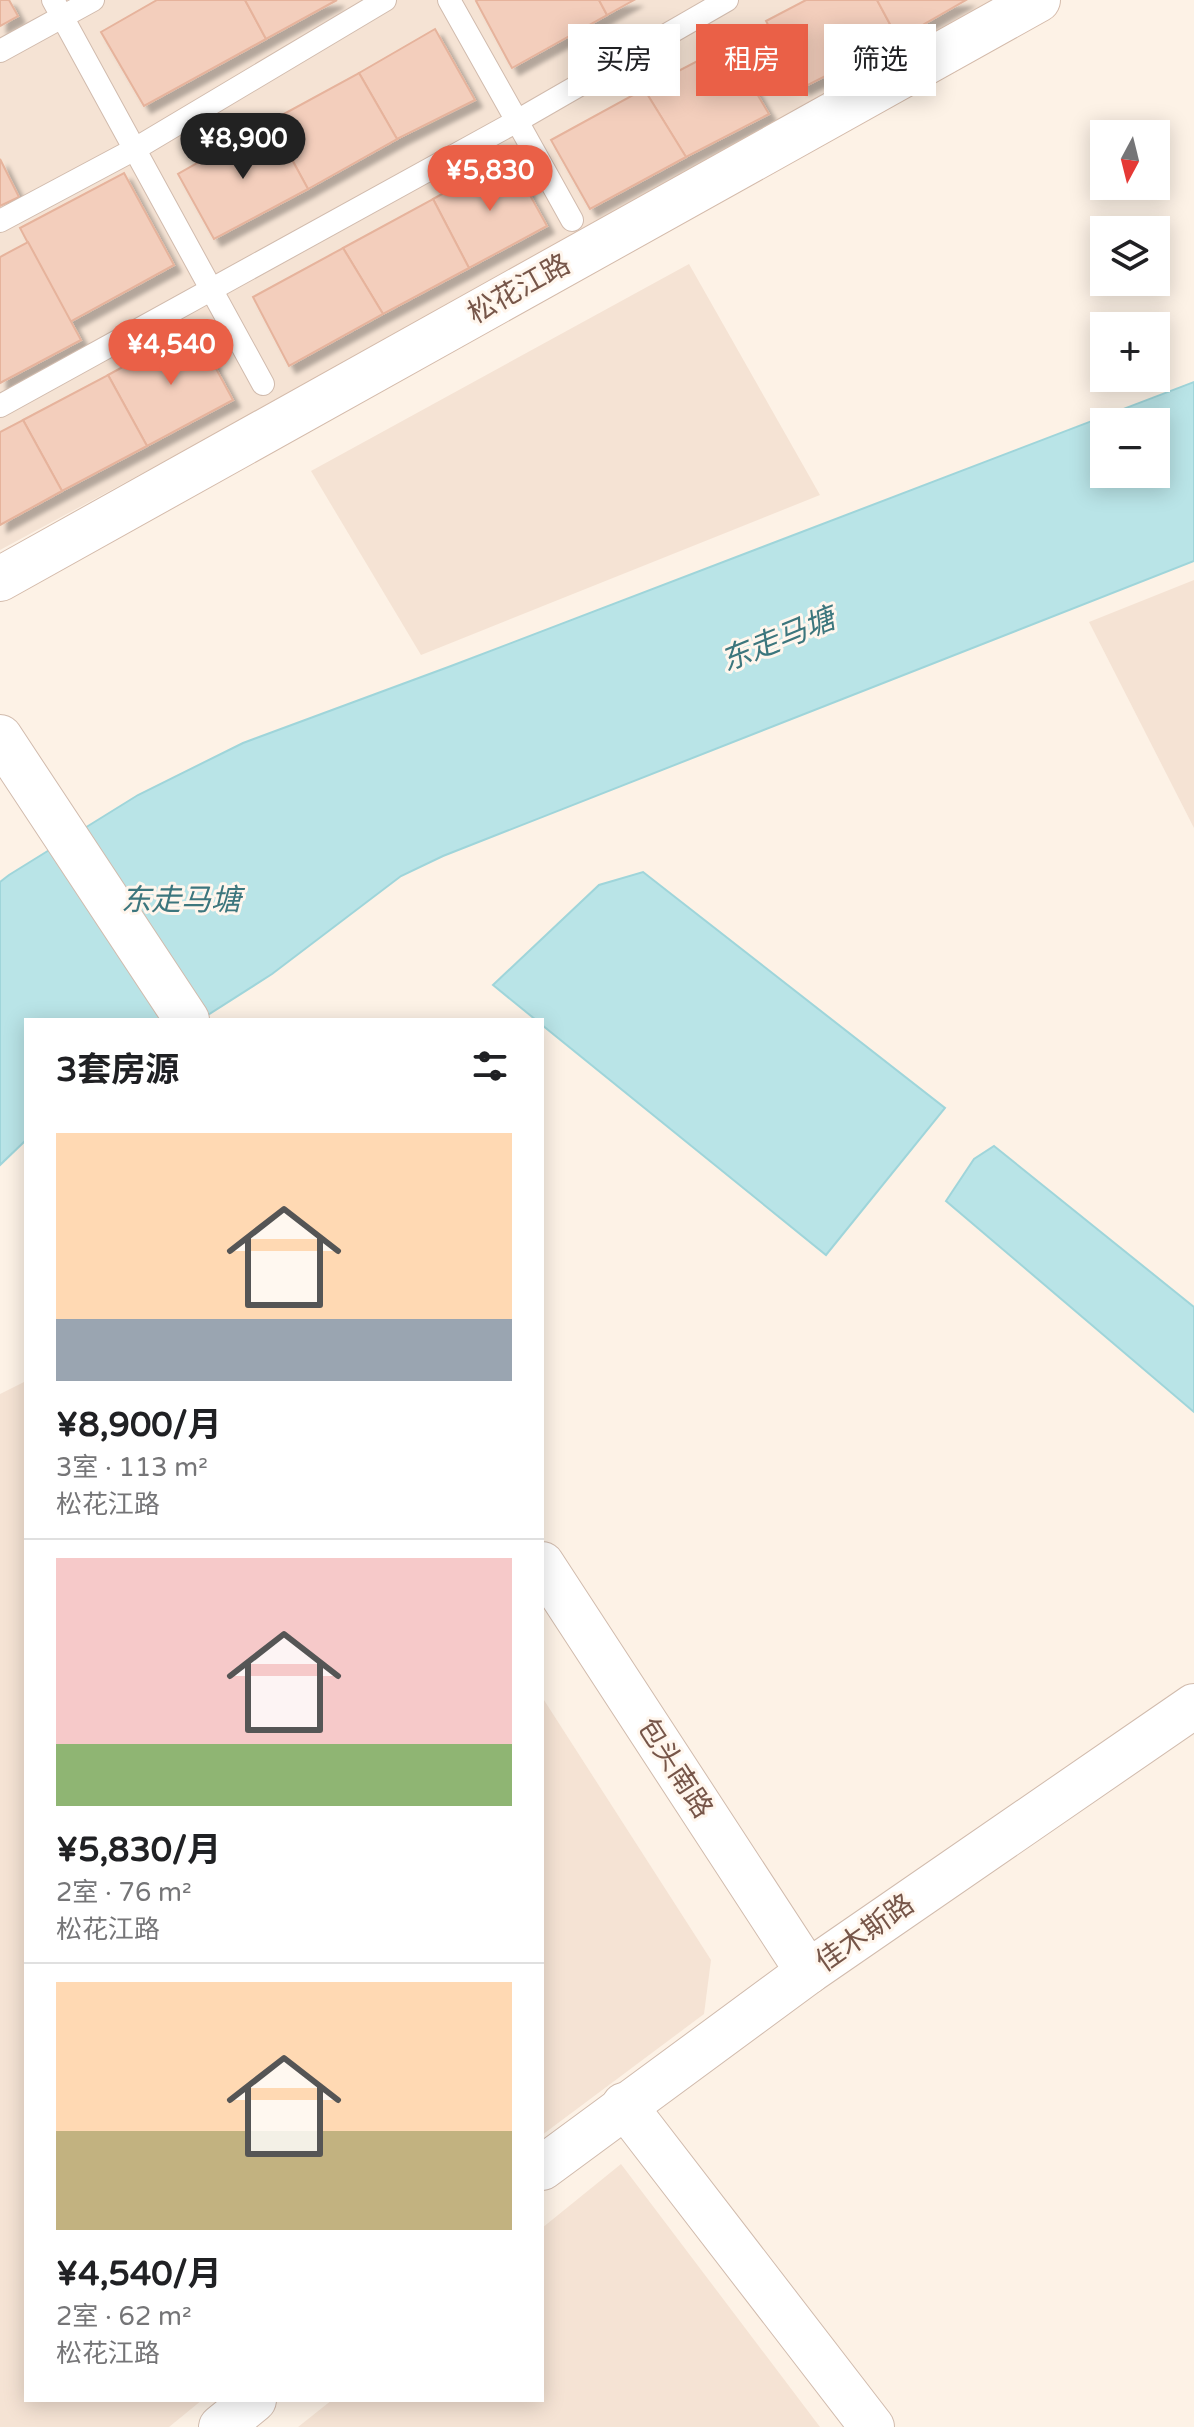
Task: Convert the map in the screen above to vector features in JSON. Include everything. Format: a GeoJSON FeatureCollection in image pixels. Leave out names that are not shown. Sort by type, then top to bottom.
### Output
{"type":"FeatureCollection","features":[{"type":"Feature","properties":{"kind":"street","name":"松花江路"},"geometry":{"type":"LineString","coordinates":[[0,579],[1038,0]]}},
{"type":"Feature","properties":{"kind":"street"},"geometry":{"type":"LineString","coordinates":[[0,737],[186,1018]]}},
{"type":"Feature","properties":{"kind":"street","name":"包头南路"},"geometry":{"type":"LineString","coordinates":[[544,1567],[808,1972]]}},
{"type":"Feature","properties":{"kind":"street","name":"佳木斯路"},"geometry":{"type":"LineString","coordinates":[[544,2166],[808,1972],[1194,1706]]}},
{"type":"Feature","properties":{"kind":"street"},"geometry":{"type":"LineString","coordinates":[[624,2105],[872,2427]]}},
{"type":"Feature","properties":{"kind":"street"},"geometry":{"type":"LineString","coordinates":[[221,2427],[252,2402]]}},
{"type":"Feature","properties":{"kind":"lane"},"geometry":{"type":"LineString","coordinates":[[0,51],[58,8],[93,0]]}},
{"type":"Feature","properties":{"kind":"lane"},"geometry":{"type":"LineString","coordinates":[[0,221],[135,149],[385,0]]}},
{"type":"Feature","properties":{"kind":"lane"},"geometry":{"type":"LineString","coordinates":[[449,0],[572,220]]}},
{"type":"Feature","properties":{"kind":"lane"},"geometry":{"type":"LineString","coordinates":[[0,406],[517,121],[727,0]]}},
{"type":"Feature","properties":{"kind":"lane"},"geometry":{"type":"LineString","coordinates":[[58,8],[263,384]]}},
{"type":"Feature","properties":{"kind":"shaded area"},"geometry":{"type":"Polygon","coordinates":[[[0,0],[1000,0],[936,36],[936,24],[824,24],[824,96],[830,96],[592,231],[0,550],[0,0]]]}},
{"type":"Feature","properties":{"kind":"shaded area"},"geometry":{"type":"Polygon","coordinates":[[[689,264],[820,495],[421,655],[311,471],[689,264]]]}},
{"type":"Feature","properties":{"kind":"shaded area"},"geometry":{"type":"Polygon","coordinates":[[[1194,580],[1194,828],[1089,622],[1194,580]]]}},
{"type":"Feature","properties":{"kind":"shaded area"},"geometry":{"type":"Polygon","coordinates":[[[24,1382],[24,2402],[200,2402],[169,2427],[0,2427],[0,1394],[24,1382]]]}},
{"type":"Feature","properties":{"kind":"shaded area"},"geometry":{"type":"Polygon","coordinates":[[[544,1700],[711,1960],[704,2014],[544,2134],[544,1700]]]}},
{"type":"Feature","properties":{"kind":"shaded area"},"geometry":{"type":"Polygon","coordinates":[[[621,2164],[820,2427],[298,2427],[329,2402],[544,2402],[544,2226],[621,2164]]]}},
{"type":"Feature","properties":{"kind":"water","name":"东走马塘"},"geometry":{"type":"Polygon","coordinates":[[[1194,382],[1194,561],[443,856],[401,876],[272,974],[203,1018],[24,1018],[24,1142],[0,1165],[0,882],[138,795],[243,743],[1090,422],[1090,488],[1170,488],[1170,408],[1126,408],[1194,382]]]}},
{"type":"Feature","properties":{"kind":"water"},"geometry":{"type":"Polygon","coordinates":[[[643,872],[945,1108],[826,1255],[544,1027],[544,1018],[534,1018],[493,985],[599,885],[643,872]]]}},
{"type":"Feature","properties":{"kind":"water"},"geometry":{"type":"Polygon","coordinates":[[[994,1146],[1194,1307],[1194,1412],[946,1201],[974,1159],[994,1146]]]}},
{"type":"Feature","properties":{"kind":"building"},"geometry":{"type":"Polygon","coordinates":[[[0,0],[9,0],[18,16],[0,26],[0,0]]]}},
{"type":"Feature","properties":{"kind":"building"},"geometry":{"type":"Polygon","coordinates":[[[157,0],[245,0],[266,39],[144,106],[101,32],[157,0]]]}},
{"type":"Feature","properties":{"kind":"building"},"geometry":{"type":"Polygon","coordinates":[[[245,0],[337,0],[266,39],[245,0]]]}},
{"type":"Feature","properties":{"kind":"building"},"geometry":{"type":"Polygon","coordinates":[[[599,0],[607,15],[591,24],[568,24],[568,37],[512,68],[476,1],[599,0]]]}},
{"type":"Feature","properties":{"kind":"building"},"geometry":{"type":"Polygon","coordinates":[[[599,0],[634,0],[607,15],[599,0]]]}},
{"type":"Feature","properties":{"kind":"building"},"geometry":{"type":"Polygon","coordinates":[[[806,0],[877,0],[890,24],[824,24],[824,77],[808,85],[808,24],[768,24],[766,21],[806,0]]]}},
{"type":"Feature","properties":{"kind":"building"},"geometry":{"type":"Polygon","coordinates":[[[877,0],[966,0],[924,24],[890,24],[877,0]]]}},
{"type":"Feature","properties":{"kind":"building"},"geometry":{"type":"Polygon","coordinates":[[[435,29],[475,100],[397,139],[359,73],[435,29]]]}},
{"type":"Feature","properties":{"kind":"building"},"geometry":{"type":"Polygon","coordinates":[[[696,62],[696,96],[758,96],[769,114],[686,157],[648,96],[680,96],[680,70],[696,62]]]}},
{"type":"Feature","properties":{"kind":"building"},"geometry":{"type":"Polygon","coordinates":[[[359,73],[397,139],[308,189],[271,121],[359,73]]]}},
{"type":"Feature","properties":{"kind":"building"},"geometry":{"type":"Polygon","coordinates":[[[631,96],[648,96],[686,157],[590,209],[551,140],[631,96]]]}},
{"type":"Feature","properties":{"kind":"building"},"geometry":{"type":"Polygon","coordinates":[[[271,121],[308,189],[214,239],[178,174],[271,121]]]}},
{"type":"Feature","properties":{"kind":"building"},"geometry":{"type":"Polygon","coordinates":[[[509,157],[547,226],[469,268],[433,199],[509,157]]]}},
{"type":"Feature","properties":{"kind":"building"},"geometry":{"type":"Polygon","coordinates":[[[0,159],[19,197],[0,206],[0,159]]]}},
{"type":"Feature","properties":{"kind":"building"},"geometry":{"type":"Polygon","coordinates":[[[124,173],[174,265],[70,322],[20,228],[124,173]]]}},
{"type":"Feature","properties":{"kind":"building"},"geometry":{"type":"Polygon","coordinates":[[[433,199],[469,268],[383,314],[343,248],[433,199]]]}},
{"type":"Feature","properties":{"kind":"building"},"geometry":{"type":"Polygon","coordinates":[[[28,242],[81,340],[0,383],[0,257],[28,242]]]}},
{"type":"Feature","properties":{"kind":"building"},"geometry":{"type":"Polygon","coordinates":[[[343,248],[383,314],[289,366],[253,297],[343,248]]]}},
{"type":"Feature","properties":{"kind":"building"},"geometry":{"type":"Polygon","coordinates":[[[194,328],[233,400],[147,446],[108,375],[194,328]]]}},
{"type":"Feature","properties":{"kind":"building"},"geometry":{"type":"Polygon","coordinates":[[[108,375],[147,446],[62,491],[23,420],[108,375]]]}},
{"type":"Feature","properties":{"kind":"building"},"geometry":{"type":"Polygon","coordinates":[[[23,420],[62,491],[0,525],[0,432],[23,420]]]}}]}
